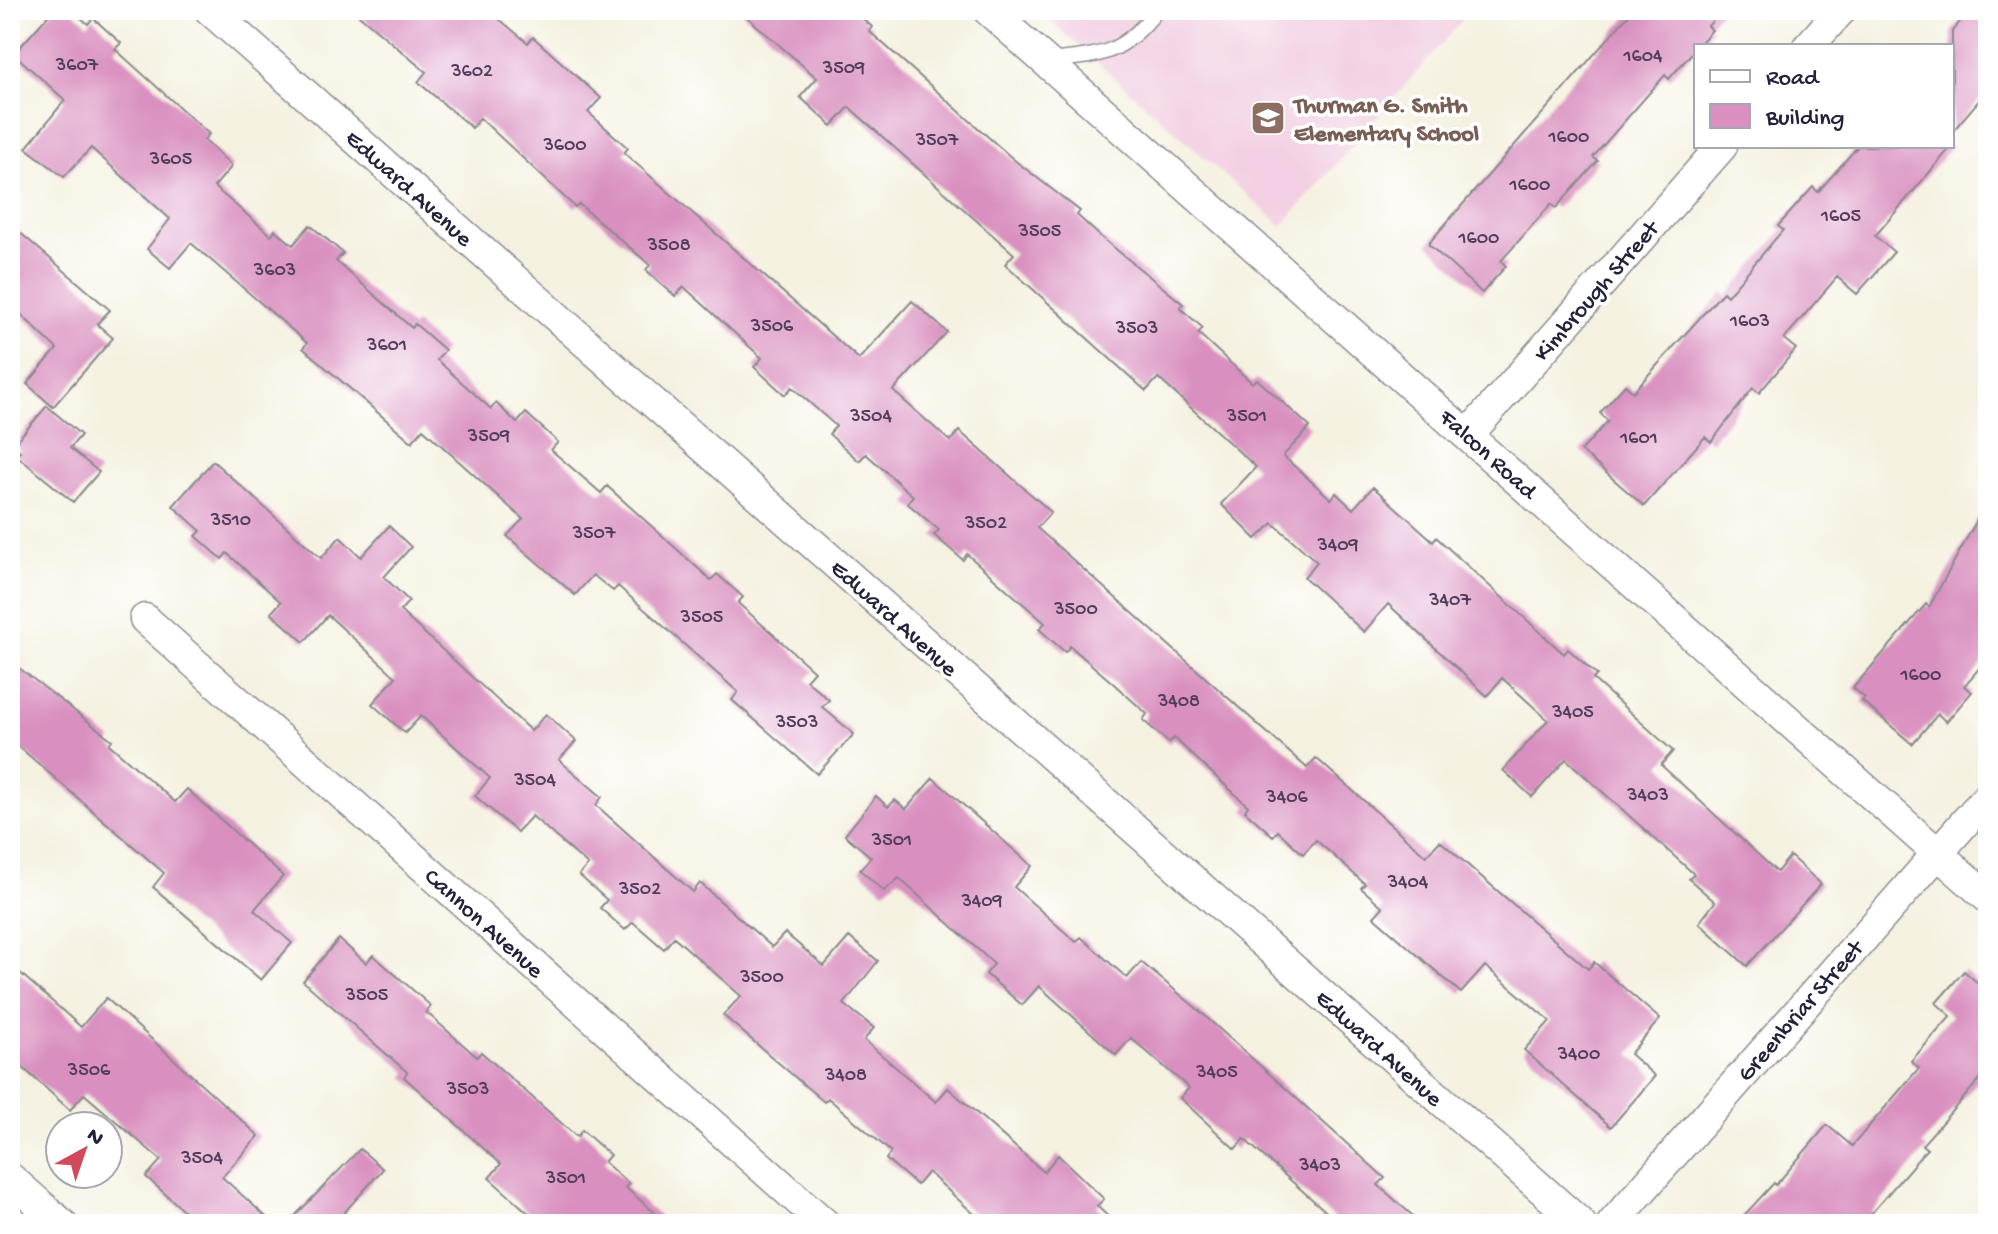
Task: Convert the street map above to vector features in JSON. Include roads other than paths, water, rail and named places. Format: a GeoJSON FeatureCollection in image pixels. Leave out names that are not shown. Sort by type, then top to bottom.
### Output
{"type":"FeatureCollection","features":[{"type":"Feature","properties":{"kind":"street","name":"Edward Avenue"},"geometry":{"type":"LineString","coordinates":[[210,10],[1581,1224]]}},
{"type":"Feature","properties":{"kind":"street","name":"Falcon Road"},"geometry":{"type":"LineString","coordinates":[[988,10],[1988,898]]}},
{"type":"Feature","properties":{"kind":"street"},"geometry":{"type":"LineString","coordinates":[[1811,44],[1841,10]]}},
{"type":"Feature","properties":{"kind":"street","name":"Kimbrough Street"},"geometry":{"type":"LineString","coordinates":[[1468,435],[1720,148]]}},
{"type":"Feature","properties":{"kind":"street","name":"Cannon Avenue"},"geometry":{"type":"LineString","coordinates":[[145,619],[825,1224]]}},
{"type":"Feature","properties":{"kind":"street","name":"Greenbriar Street"},"geometry":{"type":"LineString","coordinates":[[1612,1224],[1988,796]]}},
{"type":"Feature","properties":{"kind":"street"},"geometry":{"type":"LineString","coordinates":[[10,1178],[62,1224]]}},
{"type":"Feature","properties":{"kind":"lane"},"geometry":{"type":"LineString","coordinates":[[1045,61],[1105,55],[1138,34],[1157,10]]}},
{"type":"Feature","properties":{"kind":"place","name":"Thurman G. Smith Elementary School"},"geometry":{"type":"Point","coordinates":[1268,118]}}]}
